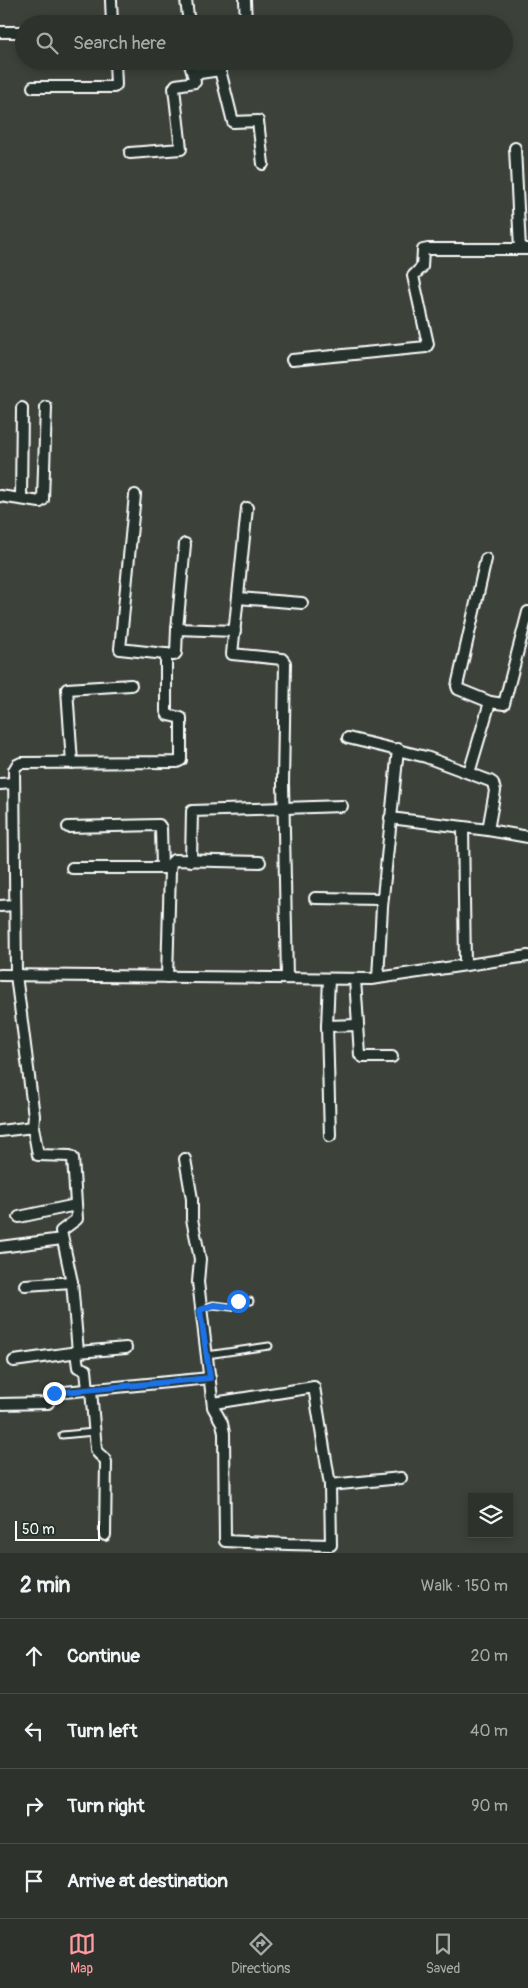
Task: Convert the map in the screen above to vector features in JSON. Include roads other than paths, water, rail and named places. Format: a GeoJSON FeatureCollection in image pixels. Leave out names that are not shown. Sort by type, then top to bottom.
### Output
{"type":"FeatureCollection","features":[{"type":"Feature","properties":{"kind":"street"},"geometry":{"type":"LineString","coordinates":[[111,0],[112,15]]}},
{"type":"Feature","properties":{"kind":"street"},"geometry":{"type":"LineString","coordinates":[[186,0],[188,15]]}},
{"type":"Feature","properties":{"kind":"street"},"geometry":{"type":"LineString","coordinates":[[244,0],[245,15]]}},
{"type":"Feature","properties":{"kind":"street"},"geometry":{"type":"LineString","coordinates":[[0,32],[15,32]]}},
{"type":"Feature","properties":{"kind":"street"},"geometry":{"type":"LineString","coordinates":[[33,87],[114,87],[116,85],[115,70]]}},
{"type":"Feature","properties":{"kind":"street"},"geometry":{"type":"LineString","coordinates":[[130,153],[181,149],[174,88],[176,85],[194,84],[196,81],[192,70]]}},
{"type":"Feature","properties":{"kind":"street"},"geometry":{"type":"LineString","coordinates":[[193,74],[220,70],[233,122],[258,121],[263,164]]}},
{"type":"Feature","properties":{"kind":"street"},"geometry":{"type":"LineString","coordinates":[[292,360],[428,346],[413,276],[422,267],[423,250],[524,249],[515,148]]}},
{"type":"Feature","properties":{"kind":"street"},"geometry":{"type":"LineString","coordinates":[[0,496],[40,502],[43,500],[46,407]]}},
{"type":"Feature","properties":{"kind":"street"},"geometry":{"type":"LineString","coordinates":[[21,500],[22,408]]}},
{"type":"Feature","properties":{"kind":"street"},"geometry":{"type":"LineString","coordinates":[[135,495],[119,647],[121,650],[166,654],[176,653],[186,544]]}},
{"type":"Feature","properties":{"kind":"street"},"geometry":{"type":"LineString","coordinates":[[247,508],[233,654],[282,659],[285,663],[283,807],[287,978]]}},
{"type":"Feature","properties":{"kind":"street"},"geometry":{"type":"LineString","coordinates":[[486,559],[457,687],[490,702],[504,704],[528,612]]}},
{"type":"Feature","properties":{"kind":"street"},"geometry":{"type":"LineString","coordinates":[[238,598],[302,603]]}},
{"type":"Feature","properties":{"kind":"street"},"geometry":{"type":"LineString","coordinates":[[177,630],[234,631]]}},
{"type":"Feature","properties":{"kind":"street"},"geometry":{"type":"LineString","coordinates":[[105,1535],[106,1462],[96,1452],[86,1370],[78,1367],[72,1282],[62,1239],[62,1230],[77,1219],[72,1158],[70,1156],[38,1155],[33,1128],[35,1125],[33,1106],[16,974],[15,767],[22,763],[177,762],[181,760],[181,718],[166,712],[166,654]]}},
{"type":"Feature","properties":{"kind":"street"},"geometry":{"type":"LineString","coordinates":[[72,763],[67,689],[131,685]]}},
{"type":"Feature","properties":{"kind":"street"},"geometry":{"type":"LineString","coordinates":[[469,773],[490,702]]}},
{"type":"Feature","properties":{"kind":"street"},"geometry":{"type":"LineString","coordinates":[[348,738],[426,757],[493,784],[494,791],[488,830]]}},
{"type":"Feature","properties":{"kind":"street"},"geometry":{"type":"LineString","coordinates":[[378,978],[382,899],[398,749]]}},
{"type":"Feature","properties":{"kind":"street"},"geometry":{"type":"LineString","coordinates":[[0,784],[14,784]]}},
{"type":"Feature","properties":{"kind":"street"},"geometry":{"type":"LineString","coordinates":[[191,861],[192,811],[342,806]]}},
{"type":"Feature","properties":{"kind":"street"},"geometry":{"type":"LineString","coordinates":[[390,818],[528,837]]}},
{"type":"Feature","properties":{"kind":"street"},"geometry":{"type":"LineString","coordinates":[[68,827],[159,825],[161,828],[166,869],[166,977]]}},
{"type":"Feature","properties":{"kind":"street"},"geometry":{"type":"LineString","coordinates":[[463,827],[466,965]]}},
{"type":"Feature","properties":{"kind":"street"},"geometry":{"type":"LineString","coordinates":[[166,869],[172,860],[260,862]]}},
{"type":"Feature","properties":{"kind":"street"},"geometry":{"type":"LineString","coordinates":[[72,868],[166,869]]}},
{"type":"Feature","properties":{"kind":"street"},"geometry":{"type":"LineString","coordinates":[[315,898],[382,899]]}},
{"type":"Feature","properties":{"kind":"street"},"geometry":{"type":"LineString","coordinates":[[0,906],[15,904]]}},
{"type":"Feature","properties":{"kind":"street"},"geometry":{"type":"LineString","coordinates":[[0,975],[355,979],[378,978],[528,956]]}},
{"type":"Feature","properties":{"kind":"street"},"geometry":{"type":"LineString","coordinates":[[329,979],[327,1026],[330,1136]]}},
{"type":"Feature","properties":{"kind":"street"},"geometry":{"type":"LineString","coordinates":[[355,979],[361,1056],[392,1057]]}},
{"type":"Feature","properties":{"kind":"street"},"geometry":{"type":"LineString","coordinates":[[327,1026],[358,1024]]}},
{"type":"Feature","properties":{"kind":"street"},"geometry":{"type":"LineString","coordinates":[[0,1131],[33,1128]]}},
{"type":"Feature","properties":{"kind":"street"},"geometry":{"type":"LineString","coordinates":[[186,1158],[192,1200],[192,1219],[200,1259],[198,1277],[200,1310],[206,1355],[214,1409],[222,1423],[224,1433],[224,1539],[226,1542],[331,1545],[330,1485],[314,1387],[214,1403]]}},
{"type":"Feature","properties":{"kind":"street"},"geometry":{"type":"LineString","coordinates":[[19,1217],[76,1206]]}},
{"type":"Feature","properties":{"kind":"street"},"geometry":{"type":"LineString","coordinates":[[0,1247],[62,1239]]}},
{"type":"Feature","properties":{"kind":"street"},"geometry":{"type":"LineString","coordinates":[[25,1285],[72,1282]]}},
{"type":"Feature","properties":{"kind":"street"},"geometry":{"type":"LineString","coordinates":[[14,1361],[77,1352],[126,1348]]}},
{"type":"Feature","properties":{"kind":"street"},"geometry":{"type":"LineString","coordinates":[[0,1404],[48,1403],[54,1393],[210,1378]]}},
{"type":"Feature","properties":{"kind":"street"},"geometry":{"type":"LineString","coordinates":[[330,1485],[401,1478]]}},
{"type":"Feature","properties":{"kind":"lane"},"geometry":{"type":"LineString","coordinates":[[200,1310],[214,1305],[231,1307],[238,1301],[250,1301]]}},
{"type":"Feature","properties":{"kind":"lane"},"geometry":{"type":"LineString","coordinates":[[206,1355],[269,1346]]}},
{"type":"Feature","properties":{"kind":"lane"},"geometry":{"type":"LineString","coordinates":[[62,1435],[94,1432]]}}]}
